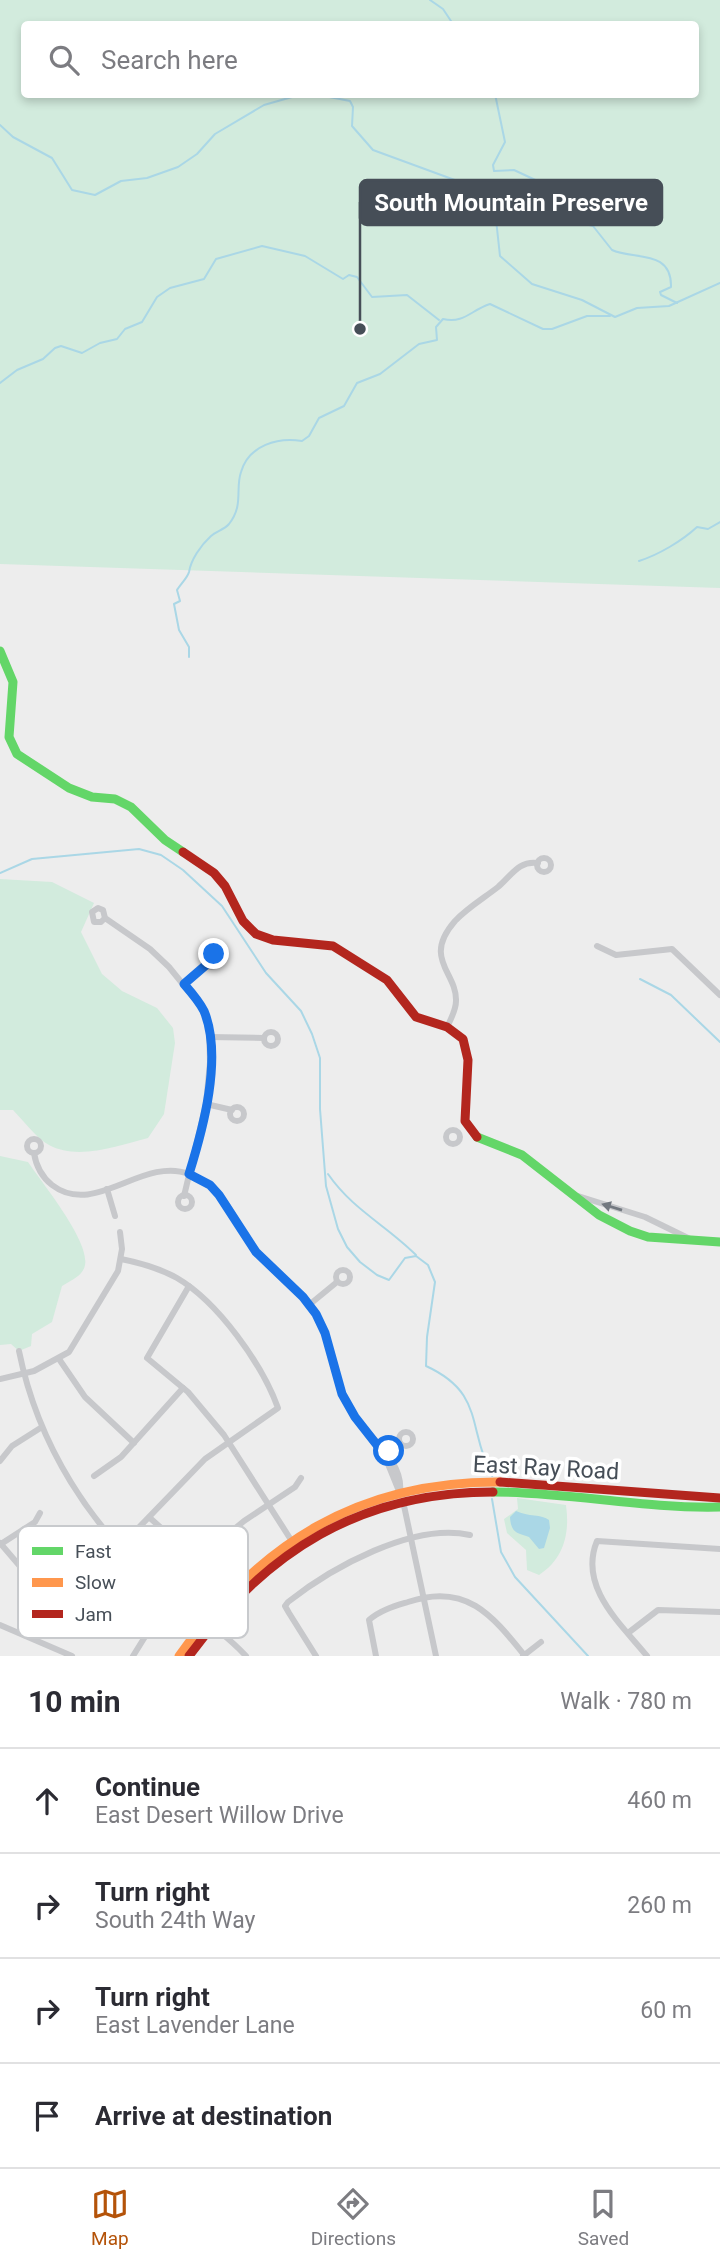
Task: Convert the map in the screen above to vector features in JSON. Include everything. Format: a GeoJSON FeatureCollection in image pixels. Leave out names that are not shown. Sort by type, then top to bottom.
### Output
{"type":"FeatureCollection","features":[{"type":"Feature","properties":{"kind":"street"},"geometry":{"type":"LineString","coordinates":[[0,651],[13,681],[9,737],[17,754],[69,789],[92,797],[115,799],[131,807],[165,839],[214,873],[225,886],[243,921],[256,934],[273,940],[305,940],[333,946],[387,980],[416,1017],[447,1027],[463,1039],[467,1046],[463,1131],[522,1155],[599,1215],[640,1235],[720,1242]]}},
{"type":"Feature","properties":{"kind":"street"},"geometry":{"type":"LineString","coordinates":[[447,1027],[456,1003],[441,960],[442,948],[453,923],[514,870],[528,862],[538,863]]}},
{"type":"Feature","properties":{"kind":"street"},"geometry":{"type":"LineString","coordinates":[[105,918],[150,949],[184,984],[203,1009],[209,1037],[206,1104],[184,1196]]}},
{"type":"Feature","properties":{"kind":"street"},"geometry":{"type":"LineString","coordinates":[[597,946],[616,955],[672,949],[719,993]]}},
{"type":"Feature","properties":{"kind":"street"},"geometry":{"type":"LineString","coordinates":[[184,984],[206,965]]}},
{"type":"Feature","properties":{"kind":"street"},"geometry":{"type":"LineString","coordinates":[[209,1037],[264,1038]]}},
{"type":"Feature","properties":{"kind":"street"},"geometry":{"type":"LineString","coordinates":[[206,1104],[232,1110]]}},
{"type":"Feature","properties":{"kind":"street"},"geometry":{"type":"LineString","coordinates":[[34,1153],[38,1168],[58,1189],[81,1195],[107,1189],[156,1171],[189,1174],[210,1185],[256,1252],[309,1305],[325,1333],[335,1375],[349,1408],[384,1454],[401,1496],[436,1656]]}},
{"type":"Feature","properties":{"kind":"street"},"geometry":{"type":"LineString","coordinates":[[107,1189],[115,1216]]}},
{"type":"Feature","properties":{"kind":"street"},"geometry":{"type":"LineString","coordinates":[[572,1194],[645,1217],[697,1241]]}},
{"type":"Feature","properties":{"kind":"street"},"geometry":{"type":"LineString","coordinates":[[640,1235],[645,1217]]}},
{"type":"Feature","properties":{"kind":"street"},"geometry":{"type":"LineString","coordinates":[[0,1379],[59,1359],[79,1339],[114,1279],[121,1259],[120,1232]]}},
{"type":"Feature","properties":{"kind":"street"},"geometry":{"type":"LineString","coordinates":[[121,1259],[154,1267],[189,1286],[209,1304],[246,1349],[278,1408],[205,1459],[142,1526]]}},
{"type":"Feature","properties":{"kind":"street"},"geometry":{"type":"LineString","coordinates":[[309,1305],[337,1282]]}},
{"type":"Feature","properties":{"kind":"street"},"geometry":{"type":"LineString","coordinates":[[189,1286],[147,1358],[183,1388],[229,1442],[293,1543]]}},
{"type":"Feature","properties":{"kind":"street"},"geometry":{"type":"LineString","coordinates":[[19,1351],[42,1427],[78,1495],[102,1526]]}},
{"type":"Feature","properties":{"kind":"street"},"geometry":{"type":"LineString","coordinates":[[59,1359],[85,1397],[134,1443]]}},
{"type":"Feature","properties":{"kind":"street"},"geometry":{"type":"LineString","coordinates":[[94,1476],[121,1457],[183,1388]]}},
{"type":"Feature","properties":{"kind":"street"},"geometry":{"type":"LineString","coordinates":[[0,1461],[7,1451],[42,1427]]}},
{"type":"Feature","properties":{"kind":"street"},"geometry":{"type":"LineString","coordinates":[[0,1443],[7,1451]]}},
{"type":"Feature","properties":{"kind":"street"},"geometry":{"type":"LineString","coordinates":[[384,1454],[400,1443]]}},
{"type":"Feature","properties":{"kind":"street"},"geometry":{"type":"LineString","coordinates":[[241,1526],[295,1487],[301,1478]]}},
{"type":"Feature","properties":{"kind":"street","name":"East Ray Road"},"geometry":{"type":"LineString","coordinates":[[492,1486],[720,1507]]}},
{"type":"Feature","properties":{"kind":"street","name":"East Ray Road"},"geometry":{"type":"LineString","coordinates":[[248,1573],[293,1543],[401,1496],[492,1486],[720,1498]]}},
{"type":"Feature","properties":{"kind":"street"},"geometry":{"type":"LineString","coordinates":[[29,1526],[35,1522],[40,1513]]}},
{"type":"Feature","properties":{"kind":"street"},"geometry":{"type":"LineString","coordinates":[[150,1518],[159,1526]]}},
{"type":"Feature","properties":{"kind":"street"},"geometry":{"type":"LineString","coordinates":[[18,1532],[1,1543],[18,1564]]}},
{"type":"Feature","properties":{"kind":"street"},"geometry":{"type":"LineString","coordinates":[[316,1656],[285,1606],[297,1594],[334,1570],[372,1552],[410,1540],[451,1532],[470,1535]]}},
{"type":"Feature","properties":{"kind":"street"},"geometry":{"type":"LineString","coordinates":[[647,1656],[602,1600],[596,1585],[593,1564],[597,1541],[720,1549]]}},
{"type":"Feature","properties":{"kind":"street"},"geometry":{"type":"LineString","coordinates":[[376,1656],[369,1620],[390,1608],[423,1597],[454,1597],[478,1607],[495,1619],[524,1656],[541,1642]]}},
{"type":"Feature","properties":{"kind":"street"},"geometry":{"type":"LineString","coordinates":[[628,1633],[647,1615],[658,1609],[720,1612]]}},
{"type":"Feature","properties":{"kind":"street"},"geometry":{"type":"LineString","coordinates":[[0,1625],[18,1633]]}},
{"type":"Feature","properties":{"kind":"street"},"geometry":{"type":"LineString","coordinates":[[30,1638],[72,1656]]}},
{"type":"Feature","properties":{"kind":"street"},"geometry":{"type":"LineString","coordinates":[[133,1656],[143,1638]]}},
{"type":"Feature","properties":{"kind":"street"},"geometry":{"type":"LineString","coordinates":[[179,1656],[194,1638]]}},
{"type":"Feature","properties":{"kind":"street"},"geometry":{"type":"LineString","coordinates":[[189,1656],[199,1638]]}},
{"type":"Feature","properties":{"kind":"street"},"geometry":{"type":"LineString","coordinates":[[225,1638],[246,1656]]}},
{"type":"Feature","properties":{"kind":"green space"},"geometry":{"type":"Polygon","coordinates":[[[0,0],[720,0],[720,588],[0,564],[0,0]]]}},
{"type":"Feature","properties":{"kind":"green space"},"geometry":{"type":"Polygon","coordinates":[[[0,879],[52,882],[94,903],[81,932],[102,974],[122,991],[157,1008],[173,1028],[175,1043],[164,1114],[148,1138],[86,1152],[60,1150],[39,1138],[13,1110],[0,1110],[0,879]]]}},
{"type":"Feature","properties":{"kind":"green space"},"geometry":{"type":"Polygon","coordinates":[[[0,1156],[28,1162],[73,1227],[85,1255],[82,1272],[62,1286],[52,1322],[32,1334],[31,1346],[19,1351],[11,1344],[0,1345],[0,1156]]]}},
{"type":"Feature","properties":{"kind":"green space"},"geometry":{"type":"Polygon","coordinates":[[[517,1498],[566,1505],[566,1535],[560,1553],[548,1569],[539,1575],[527,1570],[526,1550],[507,1533],[504,1519],[518,1509],[517,1498]]]}},
{"type":"Feature","properties":{"kind":"water"},"geometry":{"type":"Polygon","coordinates":[[[516,1511],[549,1520],[550,1528],[544,1548],[539,1549],[529,1537],[513,1529],[510,1517],[516,1511]]]}},
{"type":"Feature","properties":{"kind":"waterway"},"geometry":{"type":"LineString","coordinates":[[430,0],[443,9],[451,21]]}},
{"type":"Feature","properties":{"kind":"waterway"},"geometry":{"type":"LineString","coordinates":[[0,125],[13,137],[52,158],[72,190],[95,195],[121,181],[147,178],[178,167],[197,154],[215,134],[264,105],[288,98]]}},
{"type":"Feature","properties":{"kind":"waterway"},"geometry":{"type":"LineString","coordinates":[[334,98],[350,101],[353,107],[352,126],[373,150],[482,190],[494,201],[500,256],[532,284],[582,300],[615,317],[637,308],[669,306],[720,283]]}},
{"type":"Feature","properties":{"kind":"waterway"},"geometry":{"type":"LineString","coordinates":[[496,98],[505,142],[493,165],[494,171],[514,170],[561,192],[565,219],[593,226],[612,250],[659,261],[670,275],[671,287],[660,292],[661,295],[677,303]]}},
{"type":"Feature","properties":{"kind":"waterway"},"geometry":{"type":"LineString","coordinates":[[0,383],[17,370],[43,359],[55,348],[61,346],[82,353],[100,343],[117,339],[125,329],[142,322],[157,297],[170,288],[204,279],[216,259],[262,246],[305,256],[343,279],[349,275],[357,277],[372,297],[407,295],[439,320]]}},
{"type":"Feature","properties":{"kind":"waterway"},"geometry":{"type":"LineString","coordinates":[[189,657],[189,647],[179,630],[174,604],[180,601],[177,590],[207,540],[227,526],[234,517],[241,472],[257,449],[283,440],[302,441],[309,436],[319,418],[344,406],[357,383],[380,374],[419,344],[437,340],[436,327],[443,319],[457,320],[490,304],[543,329],[552,329],[587,316],[610,316]]}},
{"type":"Feature","properties":{"kind":"waterway"},"geometry":{"type":"LineString","coordinates":[[639,561],[670,547],[697,527],[708,529],[720,522]]}},
{"type":"Feature","properties":{"kind":"waterway"},"geometry":{"type":"LineString","coordinates":[[0,873],[32,859],[139,849],[161,855],[183,870],[222,906],[266,973],[301,1011],[312,1034],[320,1058],[320,1109],[326,1186],[338,1229],[347,1247],[360,1262],[389,1280],[405,1258],[416,1256],[428,1265],[435,1282],[426,1366],[458,1388],[466,1400],[492,1476]]}},
{"type":"Feature","properties":{"kind":"waterway"},"geometry":{"type":"LineString","coordinates":[[640,979],[671,995],[720,1042]]}},
{"type":"Feature","properties":{"kind":"waterway"},"geometry":{"type":"LineString","coordinates":[[328,1174],[348,1198],[416,1255]]}},
{"type":"Feature","properties":{"kind":"waterway"},"geometry":{"type":"LineString","coordinates":[[492,1499],[501,1552],[515,1577],[588,1656]]}},
{"type":"Feature","properties":{"kind":"traffic: fast"},"geometry":{"type":"LineString","coordinates":[[0,651],[13,682],[9,737],[17,754],[69,788],[92,797],[115,799],[131,807],[165,840],[183,852]]}},
{"type":"Feature","properties":{"kind":"traffic: fast"},"geometry":{"type":"LineString","coordinates":[[477,1137],[522,1155],[599,1215],[630,1231],[648,1237],[720,1242]]}},
{"type":"Feature","properties":{"kind":"traffic: fast"},"geometry":{"type":"LineString","coordinates":[[493,1492],[663,1506],[720,1507]]}},
{"type":"Feature","properties":{"kind":"traffic: slow"},"geometry":{"type":"LineString","coordinates":[[248,1578],[279,1551],[317,1526],[358,1507],[402,1493],[449,1485],[500,1482]]}},
{"type":"Feature","properties":{"kind":"traffic: slow"},"geometry":{"type":"LineString","coordinates":[[179,1656],[193,1638]]}},
{"type":"Feature","properties":{"kind":"traffic: jam"},"geometry":{"type":"LineString","coordinates":[[183,852],[214,873],[225,886],[243,921],[256,934],[273,940],[333,946],[387,980],[416,1017],[447,1027],[463,1039],[468,1060],[465,1121],[477,1137]]}},
{"type":"Feature","properties":{"kind":"traffic: jam"},"geometry":{"type":"LineString","coordinates":[[500,1482],[720,1498]]}},
{"type":"Feature","properties":{"kind":"traffic: jam"},"geometry":{"type":"LineString","coordinates":[[248,1588],[284,1558],[320,1535],[359,1516],[400,1503],[445,1495],[493,1492]]}},
{"type":"Feature","properties":{"kind":"traffic: jam"},"geometry":{"type":"LineString","coordinates":[[189,1656],[204,1638]]}},
{"type":"Feature","properties":{"kind":"place","name":"South Mountain Preserve"},"geometry":{"type":"Point","coordinates":[360,329]}},
{"type":"Feature","properties":{"kind":"route"},"geometry":{"type":"LineString","coordinates":[[214,954],[205,957],[206,965],[184,984],[203,1009],[209,1028],[210,1049],[206,1104],[199,1142],[189,1174],[210,1185],[226,1204],[256,1252],[303,1297],[316,1314],[325,1333],[335,1375],[349,1408],[384,1454],[389,1451]]}}]}
